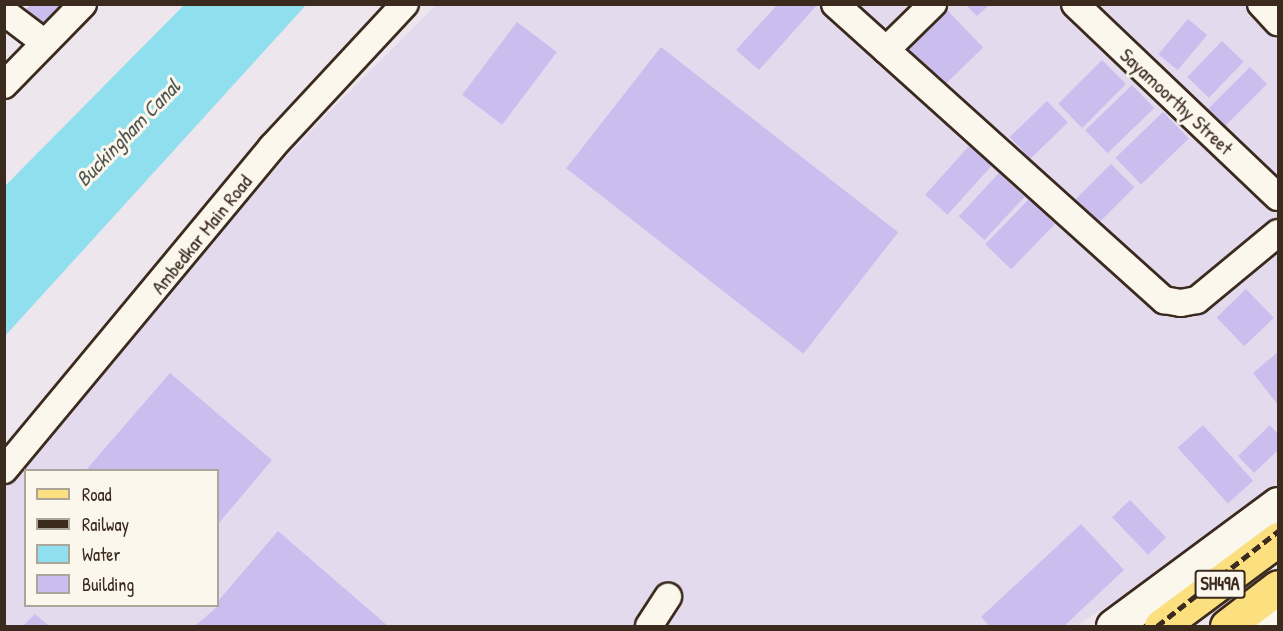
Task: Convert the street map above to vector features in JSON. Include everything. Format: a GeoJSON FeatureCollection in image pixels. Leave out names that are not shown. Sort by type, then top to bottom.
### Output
{"type":"FeatureCollection","features":[{"type":"Feature","properties":{"kind":"main road","name":"SH49A"},"geometry":{"type":"LineString","coordinates":[[1161,627],[1278,539]]}},
{"type":"Feature","properties":{"kind":"main road","name":"SH49A"},"geometry":{"type":"LineString","coordinates":[[1227,627],[1278,588]]}},
{"type":"Feature","properties":{"kind":"street"},"geometry":{"type":"LineString","coordinates":[[4,85],[83,4]]}},
{"type":"Feature","properties":{"kind":"street","name":"Ambedkar Main Road"},"geometry":{"type":"LineString","coordinates":[[4,470],[272,147],[405,4]]}},
{"type":"Feature","properties":{"kind":"street"},"geometry":{"type":"LineString","coordinates":[[836,4],[1164,300],[1181,303],[1197,300],[1278,233]]}},
{"type":"Feature","properties":{"kind":"street"},"geometry":{"type":"LineString","coordinates":[[886,50],[933,4]]}},
{"type":"Feature","properties":{"kind":"street","name":"Sayamoorthy Street"},"geometry":{"type":"LineString","coordinates":[[1075,4],[1278,196]]}},
{"type":"Feature","properties":{"kind":"street"},"geometry":{"type":"LineString","coordinates":[[1261,4],[1278,22]]}},
{"type":"Feature","properties":{"kind":"street"},"geometry":{"type":"LineString","coordinates":[[4,12],[45,43]]}},
{"type":"Feature","properties":{"kind":"street"},"geometry":{"type":"LineString","coordinates":[[1113,627],[1278,504]]}},
{"type":"Feature","properties":{"kind":"street"},"geometry":{"type":"LineString","coordinates":[[649,627],[668,597]]}},
{"type":"Feature","properties":{"kind":"street"},"geometry":{"type":"LineString","coordinates":[[1269,627],[1278,619]]}},
{"type":"Feature","properties":{"kind":"shaded area"},"geometry":{"type":"Polygon","coordinates":[[[436,5],[1278,5],[1278,487],[1151,578],[1076,626],[5,626],[4,455],[332,109],[436,5]]]}},
{"type":"Feature","properties":{"kind":"water","name":"Buckingham Canal"},"geometry":{"type":"Polygon","coordinates":[[[184,5],[306,5],[5,336],[5,186],[184,5]]]}},
{"type":"Feature","properties":{"kind":"building"},"geometry":{"type":"Polygon","coordinates":[[[31,4],[58,4],[65,11],[45,33],[23,12],[31,4]]]}},
{"type":"Feature","properties":{"kind":"building"},"geometry":{"type":"Polygon","coordinates":[[[777,5],[817,5],[759,70],[736,50],[777,5]]]}},
{"type":"Feature","properties":{"kind":"building"},"geometry":{"type":"Polygon","coordinates":[[[966,5],[989,5],[977,16],[966,5]]]}},
{"type":"Feature","properties":{"kind":"building"},"geometry":{"type":"Polygon","coordinates":[[[945,8],[983,48],[944,85],[906,46],[945,8]]]}},
{"type":"Feature","properties":{"kind":"building"},"geometry":{"type":"Polygon","coordinates":[[[1188,19],[1207,35],[1178,70],[1158,54],[1188,19]]]}},
{"type":"Feature","properties":{"kind":"building"},"geometry":{"type":"Polygon","coordinates":[[[517,22],[557,52],[502,125],[462,95],[517,22]]]}},
{"type":"Feature","properties":{"kind":"building"},"geometry":{"type":"Polygon","coordinates":[[[1222,41],[1244,62],[1209,98],[1187,77],[1222,41]]]}},
{"type":"Feature","properties":{"kind":"building"},"geometry":{"type":"Polygon","coordinates":[[[661,47],[898,232],[803,354],[566,168],[661,47]]]}},
{"type":"Feature","properties":{"kind":"building"},"geometry":{"type":"Polygon","coordinates":[[[1102,60],[1126,84],[1082,128],[1058,104],[1102,60]]]}},
{"type":"Feature","properties":{"kind":"building"},"geometry":{"type":"Polygon","coordinates":[[[1250,67],[1267,84],[1225,126],[1208,109],[1250,67]]]}},
{"type":"Feature","properties":{"kind":"building"},"geometry":{"type":"Polygon","coordinates":[[[1132,85],[1154,108],[1107,153],[1085,130],[1132,85]]]}},
{"type":"Feature","properties":{"kind":"building"},"geometry":{"type":"Polygon","coordinates":[[[1047,101],[1068,123],[1030,159],[1010,137],[1047,101]]]}},
{"type":"Feature","properties":{"kind":"building"},"geometry":{"type":"Polygon","coordinates":[[[1163,112],[1189,139],[1141,184],[1116,158],[1163,112]]]}},
{"type":"Feature","properties":{"kind":"building"},"geometry":{"type":"Polygon","coordinates":[[[970,145],[992,165],[947,215],[925,195],[970,145]]]}},
{"type":"Feature","properties":{"kind":"building"},"geometry":{"type":"Polygon","coordinates":[[[1111,164],[1134,187],[1097,225],[1074,201],[1111,164]]]}},
{"type":"Feature","properties":{"kind":"building"},"geometry":{"type":"Polygon","coordinates":[[[999,173],[1025,197],[984,240],[959,216],[999,173]]]}},
{"type":"Feature","properties":{"kind":"building"},"geometry":{"type":"Polygon","coordinates":[[[1029,199],[1055,224],[1011,269],[985,244],[1029,199]]]}},
{"type":"Feature","properties":{"kind":"building"},"geometry":{"type":"Polygon","coordinates":[[[1246,289],[1274,318],[1244,346],[1217,317],[1246,289]]]}},
{"type":"Feature","properties":{"kind":"building"},"geometry":{"type":"Polygon","coordinates":[[[1278,352],[1278,405],[1253,373],[1278,352]]]}},
{"type":"Feature","properties":{"kind":"building"},"geometry":{"type":"Polygon","coordinates":[[[170,373],[272,460],[219,523],[219,469],[87,469],[170,373]]]}},
{"type":"Feature","properties":{"kind":"building"},"geometry":{"type":"Polygon","coordinates":[[[1203,425],[1253,481],[1228,503],[1178,448],[1203,425]]]}},
{"type":"Feature","properties":{"kind":"building"},"geometry":{"type":"Polygon","coordinates":[[[1270,425],[1278,434],[1278,450],[1254,473],[1238,456],[1270,425]]]}},
{"type":"Feature","properties":{"kind":"building"},"geometry":{"type":"Polygon","coordinates":[[[1130,500],[1166,537],[1148,555],[1112,517],[1130,500]]]}},
{"type":"Feature","properties":{"kind":"building"},"geometry":{"type":"Polygon","coordinates":[[[1081,524],[1124,570],[1064,626],[990,626],[981,617],[1081,524]]]}},
{"type":"Feature","properties":{"kind":"building"},"geometry":{"type":"Polygon","coordinates":[[[278,531],[388,626],[195,626],[219,607],[219,600],[278,531]]]}},
{"type":"Feature","properties":{"kind":"building"},"geometry":{"type":"Polygon","coordinates":[[[35,614],[49,626],[23,626],[35,614]]]}},
{"type":"Feature","properties":{"kind":"railway"},"geometry":{"type":"LineString","coordinates":[[1157,626],[1278,531]]}}]}
